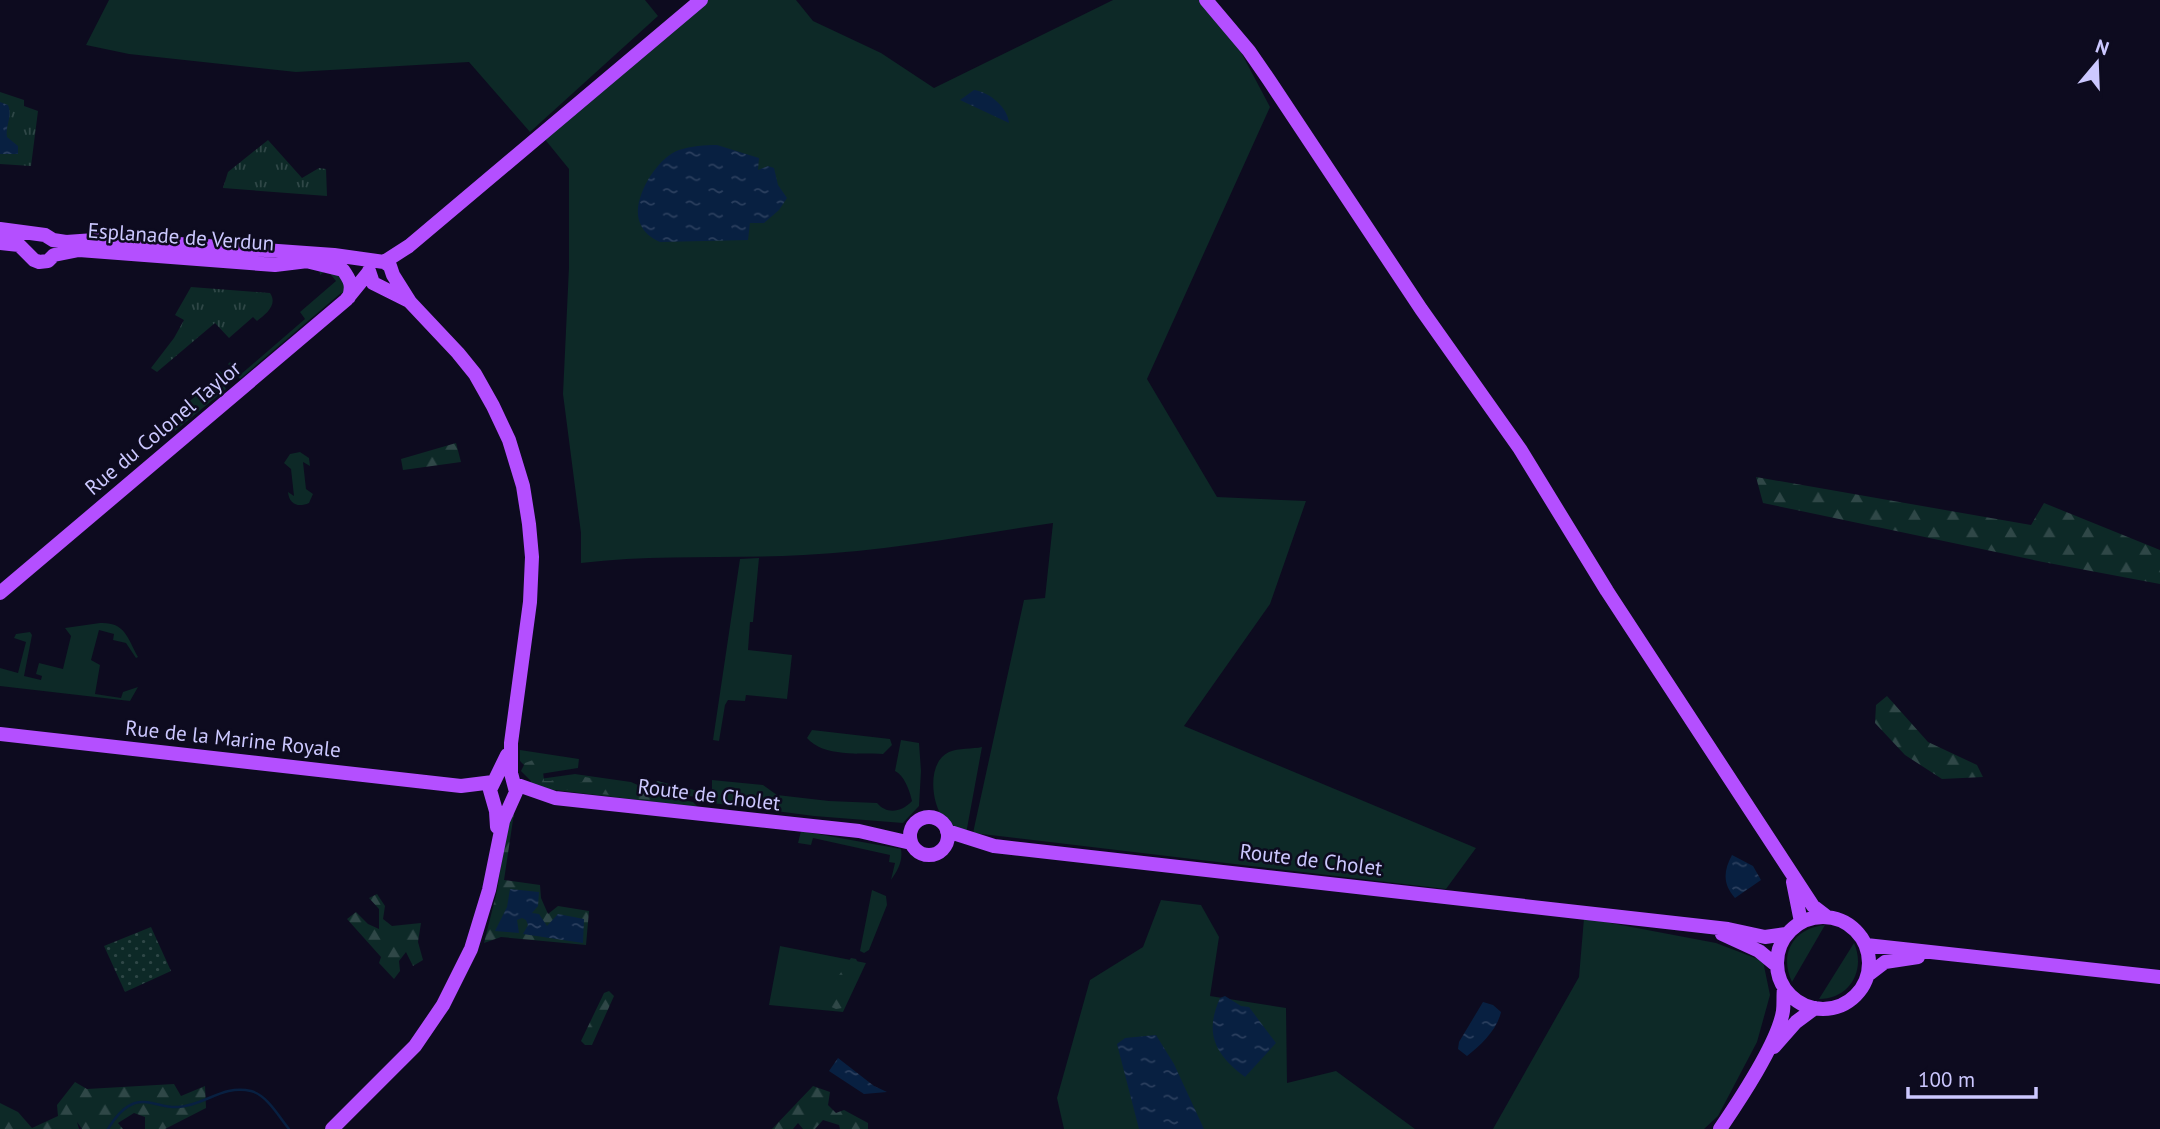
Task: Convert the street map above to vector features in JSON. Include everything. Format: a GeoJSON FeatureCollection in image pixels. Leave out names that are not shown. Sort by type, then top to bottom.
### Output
{"type":"FeatureCollection","features":[{"type":"Feature","properties":{"kind":"main road","name":"Rue du Colonel Taylor"},"geometry":{"type":"LineString","coordinates":[[0,593],[701,0]]}},
{"type":"Feature","properties":{"kind":"main road"},"geometry":{"type":"LineString","coordinates":[[1206,0],[1269,79],[1454,356],[1467,385],[1540,498],[1582,552],[1813,906],[1826,916],[1850,925],[1866,945],[1868,975],[1853,998],[1842,1005],[1815,1009],[1801,1004],[1784,988]]}},
{"type":"Feature","properties":{"kind":"main road"},"geometry":{"type":"LineString","coordinates":[[0,229],[45,234],[56,246],[54,255],[48,261],[39,262],[19,245],[0,243]]}},
{"type":"Feature","properties":{"kind":"main road"},"geometry":{"type":"LineString","coordinates":[[29,253],[30,241],[37,235]]}},
{"type":"Feature","properties":{"kind":"main road"},"geometry":{"type":"LineString","coordinates":[[53,240],[66,242],[109,239],[369,259],[458,353],[478,380],[509,440],[523,486],[531,544],[530,602],[504,782]]}},
{"type":"Feature","properties":{"kind":"main road","name":"Esplanade de Verdun"},"geometry":{"type":"LineString","coordinates":[[54,255],[85,250],[275,265],[325,260],[380,269]]}},
{"type":"Feature","properties":{"kind":"main road","name":"Esplanade de Verdun"},"geometry":{"type":"LineString","coordinates":[[304,261],[344,270],[351,280],[351,295]]}},
{"type":"Feature","properties":{"kind":"main road"},"geometry":{"type":"LineString","coordinates":[[380,269],[390,282],[380,286]]}},
{"type":"Feature","properties":{"kind":"main road","name":"Rue du Colonel Taylor"},"geometry":{"type":"LineString","coordinates":[[351,295],[380,286]]}},
{"type":"Feature","properties":{"kind":"main road"},"geometry":{"type":"LineString","coordinates":[[380,286],[410,302]]}},
{"type":"Feature","properties":{"kind":"main road","name":"Rue de la Marine Royale"},"geometry":{"type":"LineString","coordinates":[[0,734],[461,786],[504,782]]}},
{"type":"Feature","properties":{"kind":"main road"},"geometry":{"type":"LineString","coordinates":[[498,840],[490,790],[504,782]]}},
{"type":"Feature","properties":{"kind":"main road"},"geometry":{"type":"LineString","coordinates":[[337,1124],[398,1065],[436,1017],[471,949],[489,890],[498,840],[516,792],[504,782]]}},
{"type":"Feature","properties":{"kind":"main road","name":"Route de Cholet"},"geometry":{"type":"LineString","coordinates":[[504,782],[555,798]]}},
{"type":"Feature","properties":{"kind":"main road","name":"Rue de la Marine Royale"},"geometry":{"type":"LineString","coordinates":[[461,786],[493,799]]}},
{"type":"Feature","properties":{"kind":"main road","name":"Route de Cholet"},"geometry":{"type":"LineString","coordinates":[[511,800],[555,798],[859,831],[911,844]]}},
{"type":"Feature","properties":{"kind":"main road"},"geometry":{"type":"LineString","coordinates":[[493,799],[500,803],[511,800]]}},
{"type":"Feature","properties":{"kind":"main road"},"geometry":{"type":"LineString","coordinates":[[922,818],[933,818],[942,823],[947,831],[944,848],[934,855],[918,852],[911,844],[909,835],[912,826],[922,818]]}},
{"type":"Feature","properties":{"kind":"main road","name":"Route de Cholet"},"geometry":{"type":"LineString","coordinates":[[859,831],[912,826]]}},
{"type":"Feature","properties":{"kind":"main road","name":"Route de Cholet"},"geometry":{"type":"LineString","coordinates":[[947,831],[994,846]]}},
{"type":"Feature","properties":{"kind":"main road","name":"Route de Cholet"},"geometry":{"type":"LineString","coordinates":[[944,848],[994,846],[1693,926]]}},
{"type":"Feature","properties":{"kind":"main road"},"geometry":{"type":"LineString","coordinates":[[1792,875],[1801,922]]}},
{"type":"Feature","properties":{"kind":"main road"},"geometry":{"type":"LineString","coordinates":[[1720,1129],[1762,1061],[1783,1013],[1784,988],[1776,965],[1779,946],[1786,934],[1801,922],[1826,916]]}},
{"type":"Feature","properties":{"kind":"main road"},"geometry":{"type":"LineString","coordinates":[[1693,926],[1728,929],[1765,937],[1786,934]]}},
{"type":"Feature","properties":{"kind":"main road"},"geometry":{"type":"LineString","coordinates":[[1693,926],[1741,942],[1759,951],[1776,965]]}},
{"type":"Feature","properties":{"kind":"main road"},"geometry":{"type":"LineString","coordinates":[[1866,945],[2160,977]]}},
{"type":"Feature","properties":{"kind":"main road"},"geometry":{"type":"LineString","coordinates":[[1868,975],[1885,962],[1947,954]]}},
{"type":"Feature","properties":{"kind":"main road"},"geometry":{"type":"LineString","coordinates":[[1762,1061],[1796,1022],[1815,1009]]}},
{"type":"Feature","properties":{"kind":"green space"},"geometry":{"type":"Polygon","coordinates":[[[109,0],[645,0],[658,16],[530,132],[469,62],[296,72],[129,54],[86,45],[109,0]]]}},
{"type":"Feature","properties":{"kind":"green space"},"geometry":{"type":"Polygon","coordinates":[[[706,0],[796,0],[813,21],[881,53],[934,88],[1113,0],[1203,0],[1224,20],[1270,107],[1147,379],[1217,497],[1306,501],[1270,604],[1184,726],[1476,848],[1446,889],[973,833],[1024,600],[1045,598],[1053,523],[835,553],[581,563],[581,533],[563,394],[569,267],[569,169],[543,137],[706,0]]]}},
{"type":"Feature","properties":{"kind":"green space"},"geometry":{"type":"Polygon","coordinates":[[[0,92],[24,100],[24,106],[38,111],[31,166],[0,164],[0,92]]]}},
{"type":"Feature","properties":{"kind":"green space"},"geometry":{"type":"Polygon","coordinates":[[[268,140],[302,178],[319,168],[326,169],[327,196],[223,188],[228,172],[268,140]]]}},
{"type":"Feature","properties":{"kind":"green space"},"geometry":{"type":"Polygon","coordinates":[[[319,267],[337,270],[347,283],[344,294],[341,293],[240,379],[228,364],[230,362],[240,375],[305,319],[300,312],[336,281],[327,270],[320,275],[319,267]]]}},
{"type":"Feature","properties":{"kind":"green space"},"geometry":{"type":"Polygon","coordinates":[[[191,287],[270,293],[273,301],[270,309],[257,321],[253,317],[229,338],[215,323],[157,372],[151,368],[184,320],[175,315],[191,287]]]}},
{"type":"Feature","properties":{"kind":"green space"},"geometry":{"type":"Polygon","coordinates":[[[217,370],[228,381],[224,386],[226,389],[175,431],[167,421],[217,377],[214,372],[217,370]]]}},
{"type":"Feature","properties":{"kind":"green space"},"geometry":{"type":"Polygon","coordinates":[[[456,443],[461,462],[403,470],[401,459],[456,443]]]}},
{"type":"Feature","properties":{"kind":"green space"},"geometry":{"type":"Polygon","coordinates":[[[300,452],[309,458],[310,466],[303,462],[306,489],[313,494],[309,503],[301,505],[292,502],[289,496],[288,492],[294,496],[291,469],[284,463],[290,454],[300,452]]]}},
{"type":"Feature","properties":{"kind":"green space"},"geometry":{"type":"Polygon","coordinates":[[[1756,477],[2031,525],[2044,503],[2160,550],[2160,584],[1763,503],[1756,477]]]}},
{"type":"Feature","properties":{"kind":"green space"},"geometry":{"type":"Polygon","coordinates":[[[759,558],[748,650],[792,655],[787,699],[746,695],[745,701],[728,700],[719,741],[713,740],[740,559],[759,558]]]}},
{"type":"Feature","properties":{"kind":"green space"},"geometry":{"type":"Polygon","coordinates":[[[100,623],[120,628],[138,657],[136,658],[126,643],[113,640],[114,634],[99,630],[91,660],[100,665],[95,694],[121,698],[123,692],[138,687],[130,701],[0,686],[0,668],[18,673],[26,642],[14,638],[16,634],[30,632],[32,635],[24,676],[41,680],[42,676],[36,674],[39,663],[63,669],[71,636],[65,628],[100,623]]]}},
{"type":"Feature","properties":{"kind":"green space"},"geometry":{"type":"Polygon","coordinates":[[[1887,696],[1928,742],[1977,765],[1983,777],[1942,779],[1905,755],[1875,723],[1876,705],[1887,696]]]}},
{"type":"Feature","properties":{"kind":"green space"},"geometry":{"type":"Polygon","coordinates":[[[812,730],[890,739],[892,745],[883,754],[832,751],[807,738],[812,730]]]}},
{"type":"Feature","properties":{"kind":"green space"},"geometry":{"type":"Polygon","coordinates":[[[901,740],[919,743],[921,771],[919,806],[903,823],[814,816],[712,803],[712,780],[763,785],[777,795],[877,803],[890,811],[899,810],[912,801],[904,780],[895,771],[901,740]]]}},
{"type":"Feature","properties":{"kind":"green space"},"geometry":{"type":"Polygon","coordinates":[[[982,747],[966,834],[950,826],[939,811],[934,793],[934,773],[942,757],[949,752],[982,747]]]}},
{"type":"Feature","properties":{"kind":"green space"},"geometry":{"type":"Polygon","coordinates":[[[520,750],[579,759],[578,768],[534,775],[520,761],[520,750]]]}},
{"type":"Feature","properties":{"kind":"green space"},"geometry":{"type":"Polygon","coordinates":[[[533,760],[543,771],[544,781],[563,776],[565,783],[573,783],[571,777],[582,782],[585,777],[648,789],[657,781],[698,791],[697,797],[689,796],[682,804],[536,786],[521,771],[525,763],[533,760]]]}},
{"type":"Feature","properties":{"kind":"green space"},"geometry":{"type":"Polygon","coordinates":[[[575,774],[631,782],[663,796],[693,802],[698,807],[546,789],[528,784],[532,780],[575,774]]]}},
{"type":"Feature","properties":{"kind":"green space"},"geometry":{"type":"Polygon","coordinates":[[[514,813],[504,880],[540,885],[541,898],[548,914],[558,906],[589,911],[586,945],[501,937],[484,943],[497,891],[509,815],[514,813]]]}},
{"type":"Feature","properties":{"kind":"green space"},"geometry":{"type":"Polygon","coordinates":[[[801,831],[901,849],[896,873],[891,880],[895,863],[889,862],[890,855],[813,838],[811,845],[798,843],[801,831]]]}},
{"type":"Feature","properties":{"kind":"green space"},"geometry":{"type":"Polygon","coordinates":[[[872,890],[886,896],[887,905],[869,950],[864,953],[860,951],[872,890]]]}},
{"type":"Feature","properties":{"kind":"green space"},"geometry":{"type":"Polygon","coordinates":[[[377,894],[385,906],[383,919],[392,926],[421,923],[418,942],[423,960],[413,966],[406,952],[399,961],[400,971],[394,979],[379,963],[381,957],[347,919],[356,912],[368,924],[379,929],[379,909],[369,898],[377,894]]]}},
{"type":"Feature","properties":{"kind":"green space"},"geometry":{"type":"Polygon","coordinates":[[[1161,900],[1201,905],[1219,937],[1210,996],[1286,1008],[1287,1083],[1336,1071],[1415,1129],[1064,1129],[1057,1098],[1090,980],[1143,947],[1161,900]]]}},
{"type":"Feature","properties":{"kind":"green space"},"geometry":{"type":"Polygon","coordinates":[[[1584,918],[1716,943],[1763,961],[1770,995],[1757,1042],[1718,1116],[1704,1129],[1493,1129],[1579,977],[1584,918]]]}},
{"type":"Feature","properties":{"kind":"green space"},"geometry":{"type":"Polygon","coordinates":[[[1825,925],[1792,982],[1787,961],[1792,943],[1805,931],[1825,925]]]}},
{"type":"Feature","properties":{"kind":"green space"},"geometry":{"type":"Polygon","coordinates":[[[151,927],[171,971],[125,992],[104,946],[151,927]]]}},
{"type":"Feature","properties":{"kind":"green space"},"geometry":{"type":"Polygon","coordinates":[[[1854,943],[1858,963],[1853,981],[1839,994],[1819,999],[1854,943]]]}},
{"type":"Feature","properties":{"kind":"green space"},"geometry":{"type":"Polygon","coordinates":[[[780,946],[866,963],[843,1012],[769,1005],[780,946]]]}},
{"type":"Feature","properties":{"kind":"green space"},"geometry":{"type":"Polygon","coordinates":[[[851,958],[856,959],[860,967],[842,1008],[836,1009],[829,1006],[837,978],[851,958]]]}},
{"type":"Feature","properties":{"kind":"green space"},"geometry":{"type":"Polygon","coordinates":[[[609,991],[614,996],[592,1045],[585,1045],[581,1041],[604,993],[609,991]]]}},
{"type":"Feature","properties":{"kind":"green space"},"geometry":{"type":"Polygon","coordinates":[[[75,1082],[87,1089],[174,1084],[181,1096],[205,1086],[206,1108],[165,1129],[145,1129],[145,1117],[134,1113],[118,1123],[123,1129],[82,1129],[77,1122],[79,1129],[0,1129],[0,1103],[18,1112],[32,1128],[58,1116],[57,1105],[75,1082]]]}},
{"type":"Feature","properties":{"kind":"green space"},"geometry":{"type":"Polygon","coordinates":[[[813,1086],[830,1092],[828,1105],[836,1113],[844,1110],[868,1123],[868,1129],[840,1129],[839,1125],[823,1120],[815,1129],[803,1129],[798,1123],[793,1129],[772,1129],[813,1086]]]}},
{"type":"Feature","properties":{"kind":"water"},"geometry":{"type":"Polygon","coordinates":[[[974,90],[997,102],[1008,117],[1009,123],[960,100],[974,90]]]}},
{"type":"Feature","properties":{"kind":"water"},"geometry":{"type":"Polygon","coordinates":[[[0,102],[8,105],[10,113],[7,137],[18,146],[18,154],[0,154],[0,102]]]}},
{"type":"Feature","properties":{"kind":"water"},"geometry":{"type":"Polygon","coordinates":[[[717,145],[759,158],[758,170],[768,166],[774,168],[778,185],[787,198],[779,210],[764,223],[750,223],[748,240],[660,242],[651,237],[642,227],[638,214],[642,192],[654,170],[679,150],[717,145]]]}},
{"type":"Feature","properties":{"kind":"water"},"geometry":{"type":"Polygon","coordinates":[[[1732,855],[1753,866],[1761,880],[1735,898],[1728,888],[1726,878],[1732,855]]]}},
{"type":"Feature","properties":{"kind":"water"},"geometry":{"type":"Polygon","coordinates":[[[510,889],[539,892],[538,906],[532,913],[539,914],[547,926],[558,914],[584,919],[583,943],[523,934],[528,925],[522,918],[517,920],[519,933],[495,931],[507,907],[510,889]]]}},
{"type":"Feature","properties":{"kind":"water"},"geometry":{"type":"Polygon","coordinates":[[[1225,996],[1241,1006],[1249,1007],[1276,1043],[1245,1077],[1226,1060],[1215,1042],[1215,1011],[1220,998],[1225,996]]]}},
{"type":"Feature","properties":{"kind":"water"},"geometry":{"type":"Polygon","coordinates":[[[1483,1002],[1493,1005],[1501,1012],[1499,1019],[1483,1042],[1467,1056],[1458,1049],[1459,1042],[1483,1002]]]}},
{"type":"Feature","properties":{"kind":"water"},"geometry":{"type":"Polygon","coordinates":[[[1156,1035],[1174,1064],[1204,1129],[1139,1129],[1117,1044],[1125,1038],[1156,1035]]]}},
{"type":"Feature","properties":{"kind":"water"},"geometry":{"type":"Polygon","coordinates":[[[838,1058],[874,1086],[887,1092],[864,1094],[829,1071],[838,1058]]]}},
{"type":"Feature","properties":{"kind":"waterway"},"geometry":{"type":"LineString","coordinates":[[108,1129],[123,1110],[135,1103],[187,1106],[231,1090],[257,1093],[289,1129]]}}]}
